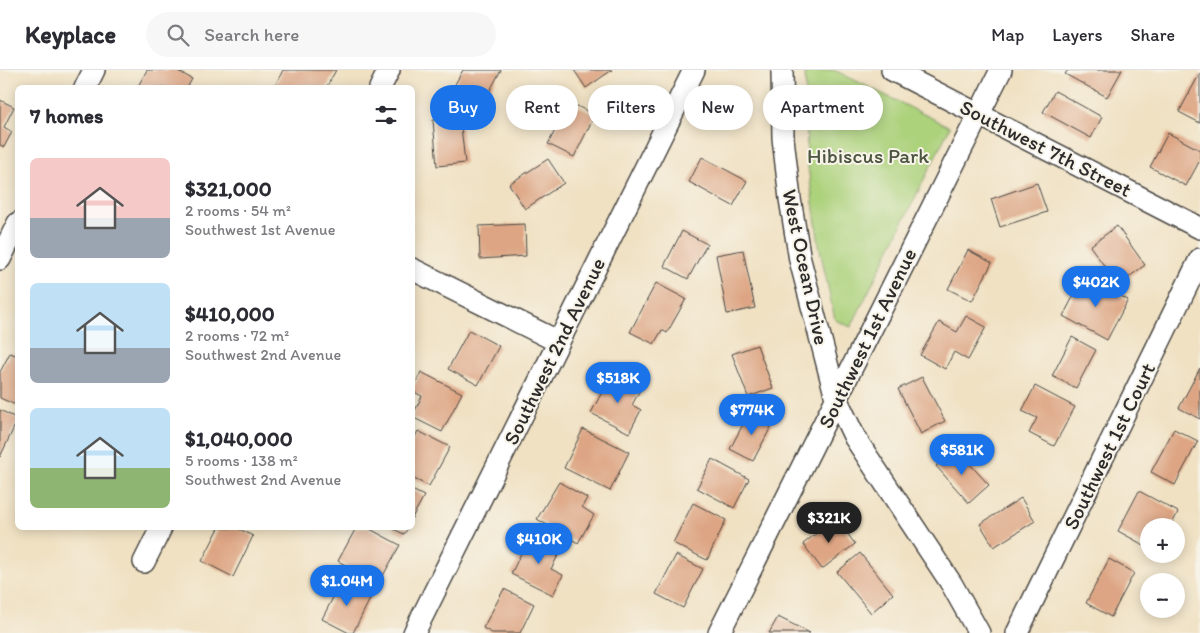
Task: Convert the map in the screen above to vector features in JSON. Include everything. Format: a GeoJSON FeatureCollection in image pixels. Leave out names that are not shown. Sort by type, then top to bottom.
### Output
{"type":"FeatureCollection","features":[{"type":"Feature","properties":{"kind":"street"},"geometry":{"type":"LineString","coordinates":[[86,85],[94,70]]}},
{"type":"Feature","properties":{"kind":"street"},"geometry":{"type":"LineString","coordinates":[[382,85],[389,70]]}},
{"type":"Feature","properties":{"kind":"street","name":"Southwest 2nd Avenue"},"geometry":{"type":"LineString","coordinates":[[414,633],[694,70]]}},
{"type":"Feature","properties":{"kind":"street","name":"West Ocean Drive"},"geometry":{"type":"LineString","coordinates":[[782,70],[783,138],[800,260],[836,398],[854,438],[951,583],[979,633]]}},
{"type":"Feature","properties":{"kind":"street","name":"Southwest 7th Street"},"geometry":{"type":"LineString","coordinates":[[892,70],[1200,228]]}},
{"type":"Feature","properties":{"kind":"street","name":"Southwest 1st Avenue"},"geometry":{"type":"LineString","coordinates":[[720,633],[1001,70]]}},
{"type":"Feature","properties":{"kind":"street"},"geometry":{"type":"LineString","coordinates":[[0,258],[15,229]]}},
{"type":"Feature","properties":{"kind":"street","name":"Southwest 1st Court"},"geometry":{"type":"LineString","coordinates":[[1018,633],[1200,259]]}},
{"type":"Feature","properties":{"kind":"street"},"geometry":{"type":"LineString","coordinates":[[415,270],[559,342]]}},
{"type":"Feature","properties":{"kind":"street"},"geometry":{"type":"LineString","coordinates":[[144,562],[160,530]]}},
{"type":"Feature","properties":{"kind":"green space","name":"Hibiscus Park"},"geometry":{"type":"Polygon","coordinates":[[[805,70],[834,70],[865,85],[805,85],[805,70]]]}},
{"type":"Feature","properties":{"kind":"green space","name":"Hibiscus Park"},"geometry":{"type":"Polygon","coordinates":[[[883,94],[950,127],[851,327],[835,320],[819,245],[807,160],[806,130],[883,130],[883,94]]]}},
{"type":"Feature","properties":{"kind":"building"},"geometry":{"type":"Polygon","coordinates":[[[147,70],[176,70],[192,79],[189,85],[139,85],[147,70]]]}},
{"type":"Feature","properties":{"kind":"building"},"geometry":{"type":"Polygon","coordinates":[[[283,70],[336,70],[328,85],[276,84],[283,70]]]}},
{"type":"Feature","properties":{"kind":"building"},"geometry":{"type":"Polygon","coordinates":[[[463,70],[501,70],[493,85],[455,85],[463,70]]]}},
{"type":"Feature","properties":{"kind":"building"},"geometry":{"type":"Polygon","coordinates":[[[574,70],[612,70],[588,85],[586,88],[574,70]]]}},
{"type":"Feature","properties":{"kind":"building"},"geometry":{"type":"Polygon","coordinates":[[[1068,70],[1122,70],[1107,97],[1065,74],[1068,70]]]}},
{"type":"Feature","properties":{"kind":"building"},"geometry":{"type":"Polygon","coordinates":[[[1200,73],[1200,123],[1179,112],[1200,73]]]}},
{"type":"Feature","properties":{"kind":"building"},"geometry":{"type":"Polygon","coordinates":[[[1055,91],[1102,117],[1091,138],[1043,112],[1055,91]]]}},
{"type":"Feature","properties":{"kind":"building"},"geometry":{"type":"Polygon","coordinates":[[[0,100],[14,107],[4,127],[12,132],[4,147],[0,145],[0,100]]]}},
{"type":"Feature","properties":{"kind":"building"},"geometry":{"type":"Polygon","coordinates":[[[578,106],[588,112],[588,129],[574,157],[548,144],[555,130],[578,130],[578,106]]]}},
{"type":"Feature","properties":{"kind":"building"},"geometry":{"type":"Polygon","coordinates":[[[434,130],[461,130],[465,163],[437,166],[434,130]]]}},
{"type":"Feature","properties":{"kind":"building"},"geometry":{"type":"Polygon","coordinates":[[[1168,133],[1200,150],[1200,160],[1186,186],[1150,167],[1168,133]]]}},
{"type":"Feature","properties":{"kind":"building"},"geometry":{"type":"Polygon","coordinates":[[[702,157],[747,181],[733,206],[689,182],[702,157]]]}},
{"type":"Feature","properties":{"kind":"building"},"geometry":{"type":"Polygon","coordinates":[[[548,159],[564,183],[525,209],[509,184],[548,159]]]}},
{"type":"Feature","properties":{"kind":"building"},"geometry":{"type":"Polygon","coordinates":[[[1037,183],[1047,212],[1000,227],[991,199],[1037,183]]]}},
{"type":"Feature","properties":{"kind":"building"},"geometry":{"type":"Polygon","coordinates":[[[525,224],[526,256],[480,259],[479,226],[525,224]]]}},
{"type":"Feature","properties":{"kind":"building"},"geometry":{"type":"Polygon","coordinates":[[[1117,226],[1145,265],[1118,285],[1090,246],[1117,226]]]}},
{"type":"Feature","properties":{"kind":"building"},"geometry":{"type":"Polygon","coordinates":[[[682,231],[707,244],[688,279],[664,266],[682,231]]]}},
{"type":"Feature","properties":{"kind":"building"},"geometry":{"type":"Polygon","coordinates":[[[743,250],[755,308],[727,314],[716,255],[743,250]]]}},
{"type":"Feature","properties":{"kind":"building"},"geometry":{"type":"Polygon","coordinates":[[[968,250],[992,263],[972,301],[948,289],[968,250]]]}},
{"type":"Feature","properties":{"kind":"building"},"geometry":{"type":"Polygon","coordinates":[[[1084,276],[1128,300],[1107,340],[1063,316],[1084,276]]]}},
{"type":"Feature","properties":{"kind":"building"},"geometry":{"type":"Polygon","coordinates":[[[656,283],[686,299],[667,333],[662,330],[654,344],[630,332],[656,283]]]}},
{"type":"Feature","properties":{"kind":"building"},"geometry":{"type":"Polygon","coordinates":[[[966,316],[986,327],[968,360],[954,352],[945,369],[920,355],[939,322],[957,332],[966,316]]]}},
{"type":"Feature","properties":{"kind":"building"},"geometry":{"type":"Polygon","coordinates":[[[469,330],[499,346],[478,385],[448,369],[469,330]]]}},
{"type":"Feature","properties":{"kind":"building"},"geometry":{"type":"Polygon","coordinates":[[[1072,337],[1096,350],[1076,388],[1052,376],[1072,337]]]}},
{"type":"Feature","properties":{"kind":"building"},"geometry":{"type":"Polygon","coordinates":[[[757,345],[773,388],[748,397],[732,354],[757,345]]]}},
{"type":"Feature","properties":{"kind":"building"},"geometry":{"type":"Polygon","coordinates":[[[10,353],[15,355],[15,405],[0,398],[0,372],[10,353]]]}},
{"type":"Feature","properties":{"kind":"building"},"geometry":{"type":"Polygon","coordinates":[[[1200,368],[1200,419],[1179,408],[1200,368]]]}},
{"type":"Feature","properties":{"kind":"building"},"geometry":{"type":"Polygon","coordinates":[[[421,372],[462,393],[442,432],[415,418],[415,411],[422,396],[415,392],[415,385],[421,372]]]}},
{"type":"Feature","properties":{"kind":"building"},"geometry":{"type":"Polygon","coordinates":[[[611,375],[640,390],[632,405],[641,410],[629,433],[591,413],[611,375]]]}},
{"type":"Feature","properties":{"kind":"building"},"geometry":{"type":"Polygon","coordinates":[[[922,377],[945,421],[921,434],[898,389],[922,377]]]}},
{"type":"Feature","properties":{"kind":"building"},"geometry":{"type":"Polygon","coordinates":[[[1035,386],[1075,407],[1054,446],[1029,433],[1037,418],[1022,411],[1035,386]]]}},
{"type":"Feature","properties":{"kind":"building"},"geometry":{"type":"Polygon","coordinates":[[[0,410],[15,418],[15,425],[0,457],[0,410]]]}},
{"type":"Feature","properties":{"kind":"building"},"geometry":{"type":"Polygon","coordinates":[[[750,411],[773,423],[753,461],[730,449],[750,411]]]}},
{"type":"Feature","properties":{"kind":"building"},"geometry":{"type":"Polygon","coordinates":[[[583,429],[629,452],[610,491],[564,468],[583,429]]]}},
{"type":"Feature","properties":{"kind":"building"},"geometry":{"type":"Polygon","coordinates":[[[1174,429],[1198,441],[1175,485],[1151,472],[1174,429]]]}},
{"type":"Feature","properties":{"kind":"building"},"geometry":{"type":"Polygon","coordinates":[[[418,431],[450,447],[429,486],[415,479],[415,436],[418,431]]]}},
{"type":"Feature","properties":{"kind":"building"},"geometry":{"type":"Polygon","coordinates":[[[955,448],[989,485],[969,503],[936,466],[955,448]]]}},
{"type":"Feature","properties":{"kind":"building"},"geometry":{"type":"Polygon","coordinates":[[[712,459],[749,479],[734,508],[697,488],[712,459]]]}},
{"type":"Feature","properties":{"kind":"building"},"geometry":{"type":"Polygon","coordinates":[[[559,482],[587,498],[582,507],[594,515],[578,543],[537,519],[559,482]]]}},
{"type":"Feature","properties":{"kind":"building"},"geometry":{"type":"Polygon","coordinates":[[[1139,491],[1178,512],[1175,518],[1140,518],[1140,543],[1118,531],[1139,491]]]}},
{"type":"Feature","properties":{"kind":"building"},"geometry":{"type":"Polygon","coordinates":[[[415,492],[424,496],[415,512],[415,492]]]}},
{"type":"Feature","properties":{"kind":"building"},"geometry":{"type":"Polygon","coordinates":[[[1021,498],[1035,521],[994,547],[980,524],[1021,498]]]}},
{"type":"Feature","properties":{"kind":"building"},"geometry":{"type":"Polygon","coordinates":[[[693,503],[726,520],[707,560],[673,543],[693,503]]]}},
{"type":"Feature","properties":{"kind":"building"},"geometry":{"type":"Polygon","coordinates":[[[836,518],[855,544],[822,569],[803,544],[836,518]]]}},
{"type":"Feature","properties":{"kind":"building"},"geometry":{"type":"Polygon","coordinates":[[[218,530],[241,530],[253,536],[233,577],[202,561],[218,530]]]}},
{"type":"Feature","properties":{"kind":"building"},"geometry":{"type":"Polygon","coordinates":[[[355,530],[372,530],[400,545],[379,583],[338,561],[355,530]]]}},
{"type":"Feature","properties":{"kind":"building"},"geometry":{"type":"Polygon","coordinates":[[[395,530],[407,530],[404,534],[395,530]]]}},
{"type":"Feature","properties":{"kind":"building"},"geometry":{"type":"Polygon","coordinates":[[[530,535],[561,550],[551,569],[563,575],[553,595],[511,574],[530,535]]]}},
{"type":"Feature","properties":{"kind":"building"},"geometry":{"type":"Polygon","coordinates":[[[860,553],[893,594],[871,613],[837,572],[860,553]]]}},
{"type":"Feature","properties":{"kind":"building"},"geometry":{"type":"Polygon","coordinates":[[[676,555],[703,569],[683,608],[656,594],[676,555]]]}},
{"type":"Feature","properties":{"kind":"building"},"geometry":{"type":"Polygon","coordinates":[[[1109,559],[1134,573],[1111,617],[1086,603],[1109,559]]]}},
{"type":"Feature","properties":{"kind":"building"},"geometry":{"type":"Polygon","coordinates":[[[342,580],[372,595],[353,633],[349,633],[322,619],[342,580]]]}},
{"type":"Feature","properties":{"kind":"building"},"geometry":{"type":"Polygon","coordinates":[[[504,589],[534,604],[520,633],[492,633],[483,628],[504,589]]]}},
{"type":"Feature","properties":{"kind":"building"},"geometry":{"type":"Polygon","coordinates":[[[778,617],[810,633],[769,633],[778,617]]]}}]}
